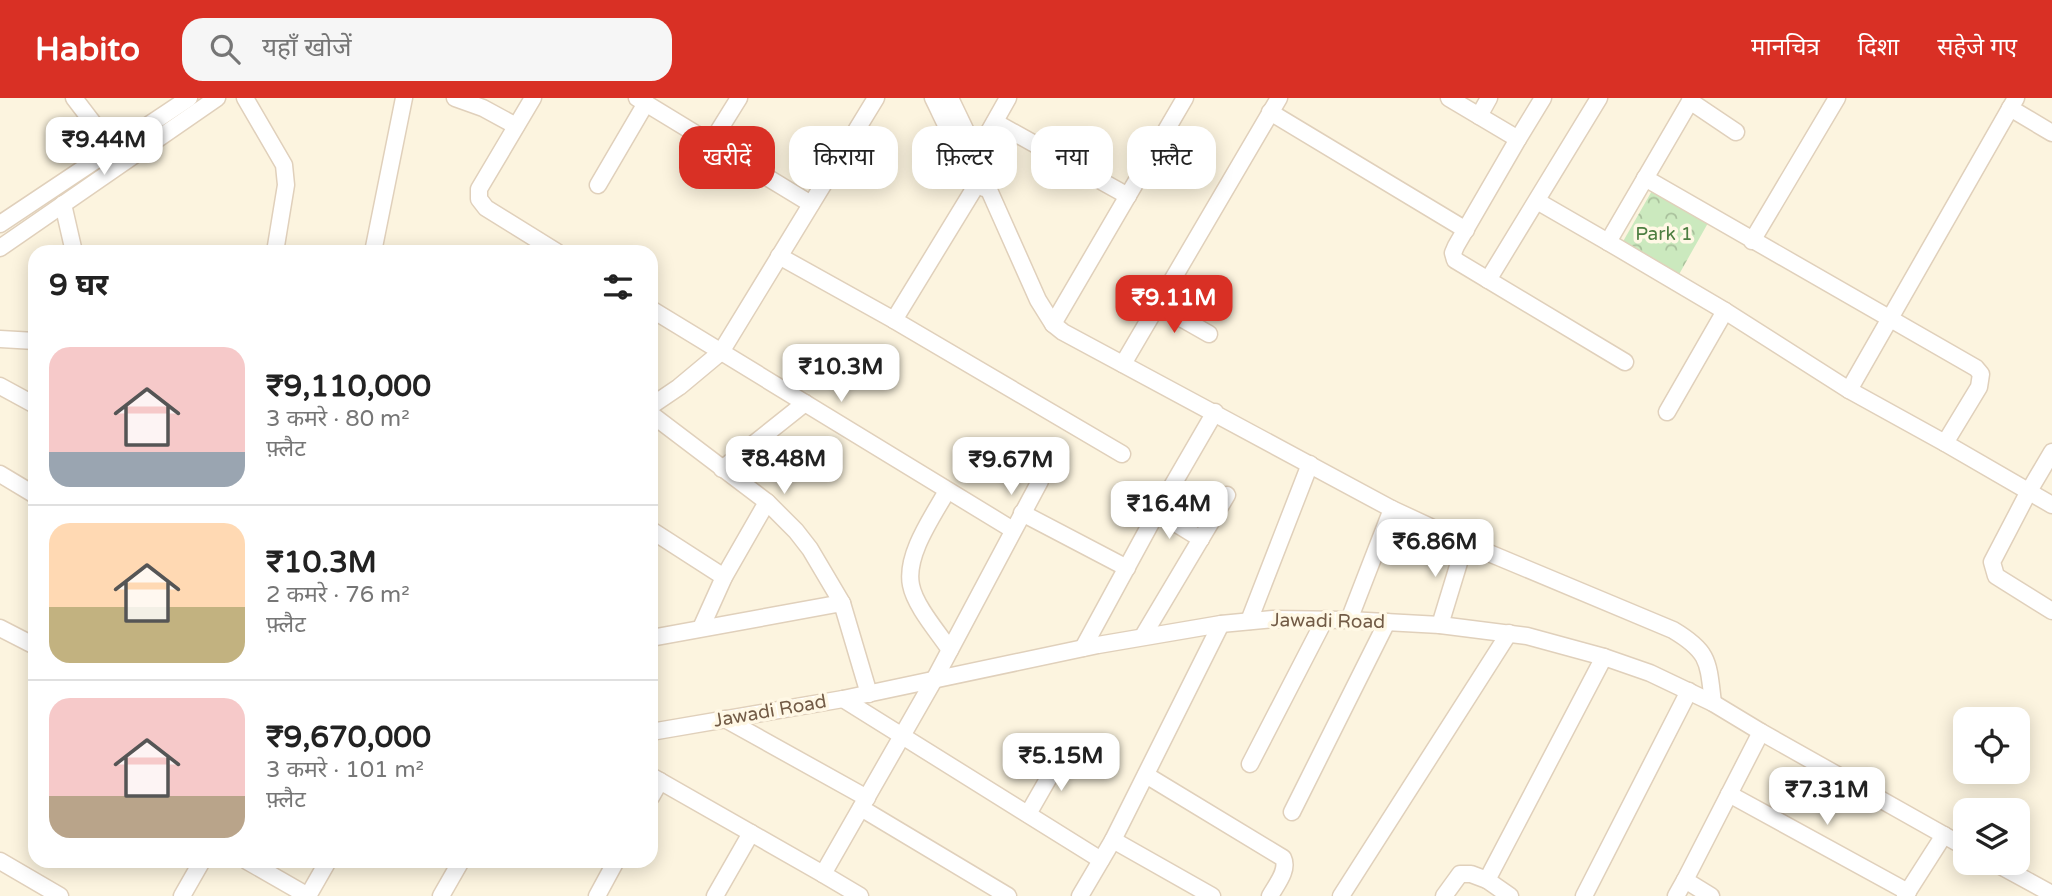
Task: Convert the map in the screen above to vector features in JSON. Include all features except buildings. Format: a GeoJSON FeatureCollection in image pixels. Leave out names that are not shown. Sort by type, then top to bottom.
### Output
{"type":"FeatureCollection","features":[{"type":"Feature","properties":{"kind":"street"},"geometry":{"type":"LineString","coordinates":[[74,98],[113,149]]}},
{"type":"Feature","properties":{"kind":"street"},"geometry":{"type":"LineString","coordinates":[[0,224],[189,98]]}},
{"type":"Feature","properties":{"kind":"street"},"geometry":{"type":"LineString","coordinates":[[0,248],[216,98]]}},
{"type":"Feature","properties":{"kind":"street"},"geometry":{"type":"LineString","coordinates":[[246,98],[284,165],[286,185],[276,245]]}},
{"type":"Feature","properties":{"kind":"street"},"geometry":{"type":"LineString","coordinates":[[374,245],[404,98]]}},
{"type":"Feature","properties":{"kind":"street"},"geometry":{"type":"LineString","coordinates":[[455,98],[483,108],[516,126]]}},
{"type":"Feature","properties":{"kind":"street"},"geometry":{"type":"LineString","coordinates":[[533,98],[479,189],[479,199],[485,208],[541,245]]}},
{"type":"Feature","properties":{"kind":"street"},"geometry":{"type":"LineString","coordinates":[[722,126],[739,98]]}},
{"type":"Feature","properties":{"kind":"street"},"geometry":{"type":"LineString","coordinates":[[658,401],[721,352],[876,98]]}},
{"type":"Feature","properties":{"kind":"street"},"geometry":{"type":"LineString","coordinates":[[933,98],[950,126]]}},
{"type":"Feature","properties":{"kind":"street"},"geometry":{"type":"LineString","coordinates":[[950,98],[961,126]]}},
{"type":"Feature","properties":{"kind":"street"},"geometry":{"type":"LineString","coordinates":[[994,126],[1008,98]]}},
{"type":"Feature","properties":{"kind":"street"},"geometry":{"type":"LineString","coordinates":[[1053,324],[1185,98]]}},
{"type":"Feature","properties":{"kind":"street"},"geometry":{"type":"LineString","coordinates":[[1449,98],[1518,139]]}},
{"type":"Feature","properties":{"kind":"street"},"geometry":{"type":"LineString","coordinates":[[1479,116],[1489,98]]}},
{"type":"Feature","properties":{"kind":"street"},"geometry":{"type":"LineString","coordinates":[[1543,98],[1454,249],[1455,260],[1625,362]]}},
{"type":"Feature","properties":{"kind":"street"},"geometry":{"type":"LineString","coordinates":[[1488,280],[1598,98]]}},
{"type":"Feature","properties":{"kind":"street"},"geometry":{"type":"LineString","coordinates":[[1752,241],[1837,98]]}},
{"type":"Feature","properties":{"kind":"street"},"geometry":{"type":"LineString","coordinates":[[1608,242],[1691,100],[1736,132]]}},
{"type":"Feature","properties":{"kind":"street"},"geometry":{"type":"LineString","coordinates":[[598,185],[641,101],[683,126]]}},
{"type":"Feature","properties":{"kind":"street"},"geometry":{"type":"LineString","coordinates":[[1849,390],[2013,103],[2052,133]]}},
{"type":"Feature","properties":{"kind":"street"},"geometry":{"type":"LineString","coordinates":[[1123,364],[1274,105],[1466,230]]}},
{"type":"Feature","properties":{"kind":"street"},"geometry":{"type":"LineString","coordinates":[[995,122],[1128,195]]}},
{"type":"Feature","properties":{"kind":"street"},"geometry":{"type":"LineString","coordinates":[[1645,178],[1981,374],[1979,387],[1945,443]]}},
{"type":"Feature","properties":{"kind":"street"},"geometry":{"type":"LineString","coordinates":[[775,182],[811,204]]}},
{"type":"Feature","properties":{"kind":"street"},"geometry":{"type":"LineString","coordinates":[[894,320],[969,189]]}},
{"type":"Feature","properties":{"kind":"street"},"geometry":{"type":"LineString","coordinates":[[987,189],[1038,300],[1053,324],[1063,332],[1392,509],[1465,544],[1661,624],[1689,639],[1706,659],[1713,703]]}},
{"type":"Feature","properties":{"kind":"street"},"geometry":{"type":"LineString","coordinates":[[1537,201],[1725,311],[1849,390],[2052,505]]}},
{"type":"Feature","properties":{"kind":"street"},"geometry":{"type":"LineString","coordinates":[[63,204],[72,245]]}},
{"type":"Feature","properties":{"kind":"street"},"geometry":{"type":"LineString","coordinates":[[779,256],[1122,454]]}},
{"type":"Feature","properties":{"kind":"street"},"geometry":{"type":"LineString","coordinates":[[1158,304],[1209,334]]}},
{"type":"Feature","properties":{"kind":"street"},"geometry":{"type":"LineString","coordinates":[[1667,412],[1725,311]]}},
{"type":"Feature","properties":{"kind":"street"},"geometry":{"type":"LineString","coordinates":[[658,313],[1013,530]]}},
{"type":"Feature","properties":{"kind":"street"},"geometry":{"type":"LineString","coordinates":[[0,339],[28,341]]}},
{"type":"Feature","properties":{"kind":"street"},"geometry":{"type":"LineString","coordinates":[[0,386],[28,401]]}},
{"type":"Feature","properties":{"kind":"street"},"geometry":{"type":"LineString","coordinates":[[723,469],[805,403]]}},
{"type":"Feature","properties":{"kind":"street"},"geometry":{"type":"LineString","coordinates":[[1083,648],[1215,412]]}},
{"type":"Feature","properties":{"kind":"street"},"geometry":{"type":"LineString","coordinates":[[658,419],[767,502],[810,549],[842,603],[869,694]]}},
{"type":"Feature","properties":{"kind":"street"},"geometry":{"type":"LineString","coordinates":[[2052,452],[2028,491],[1994,557],[1992,568],[1996,576],[2052,611]]}},
{"type":"Feature","properties":{"kind":"street"},"geometry":{"type":"LineString","coordinates":[[1249,621],[1310,464]]}},
{"type":"Feature","properties":{"kind":"street"},"geometry":{"type":"LineString","coordinates":[[0,474],[28,491]]}},
{"type":"Feature","properties":{"kind":"street"},"geometry":{"type":"LineString","coordinates":[[823,874],[934,680],[1040,481]]}},
{"type":"Feature","properties":{"kind":"street"},"geometry":{"type":"LineString","coordinates":[[947,491],[919,542],[910,571],[911,587],[919,603],[950,650]]}},
{"type":"Feature","properties":{"kind":"street"},"geometry":{"type":"LineString","coordinates":[[1143,636],[1227,495]]}},
{"type":"Feature","properties":{"kind":"street"},"geometry":{"type":"LineString","coordinates":[[701,628],[724,577],[767,502]]}},
{"type":"Feature","properties":{"kind":"street"},"geometry":{"type":"LineString","coordinates":[[1349,620],[1392,509]]}},
{"type":"Feature","properties":{"kind":"street"},"geometry":{"type":"LineString","coordinates":[[1157,512],[1200,539]]}},
{"type":"Feature","properties":{"kind":"street"},"geometry":{"type":"LineString","coordinates":[[1023,513],[1127,568]]}},
{"type":"Feature","properties":{"kind":"street"},"geometry":{"type":"LineString","coordinates":[[658,535],[724,577]]}},
{"type":"Feature","properties":{"kind":"street"},"geometry":{"type":"LineString","coordinates":[[1440,625],[1465,544]]}},
{"type":"Feature","properties":{"kind":"street"},"geometry":{"type":"LineString","coordinates":[[658,637],[842,603]]}},
{"type":"Feature","properties":{"kind":"street","name":"Jawadi Road"},"geometry":{"type":"LineString","coordinates":[[658,731],[843,699],[1143,636],[1221,624],[1273,619],[1325,619],[1440,625],[1508,633],[1604,657],[1650,673],[1713,703],[1953,840]]}},
{"type":"Feature","properties":{"kind":"street"},"geometry":{"type":"LineString","coordinates":[[1250,764],[1325,619]]}},
{"type":"Feature","properties":{"kind":"street"},"geometry":{"type":"LineString","coordinates":[[1292,812],[1387,622]]}},
{"type":"Feature","properties":{"kind":"street"},"geometry":{"type":"LineString","coordinates":[[1080,896],[1113,840],[1221,624]]}},
{"type":"Feature","properties":{"kind":"street"},"geometry":{"type":"LineString","coordinates":[[0,628],[28,642]]}},
{"type":"Feature","properties":{"kind":"street"},"geometry":{"type":"LineString","coordinates":[[1341,896],[1508,633]]}},
{"type":"Feature","properties":{"kind":"street"},"geometry":{"type":"LineString","coordinates":[[1487,880],[1604,657]]}},
{"type":"Feature","properties":{"kind":"street"},"geometry":{"type":"LineString","coordinates":[[1584,896],[1689,691]]}},
{"type":"Feature","properties":{"kind":"street"},"geometry":{"type":"LineString","coordinates":[[843,699],[1101,860]]}},
{"type":"Feature","properties":{"kind":"street"},"geometry":{"type":"LineString","coordinates":[[724,719],[864,803],[1008,896]]}},
{"type":"Feature","properties":{"kind":"street"},"geometry":{"type":"LineString","coordinates":[[1676,896],[1761,732]]}},
{"type":"Feature","properties":{"kind":"street"},"geometry":{"type":"LineString","coordinates":[[1028,814],[1063,753]]}},
{"type":"Feature","properties":{"kind":"street"},"geometry":{"type":"LineString","coordinates":[[1146,775],[1283,858],[1285,869],[1270,896]]}},
{"type":"Feature","properties":{"kind":"street"},"geometry":{"type":"LineString","coordinates":[[658,780],[860,896]]}},
{"type":"Feature","properties":{"kind":"street"},"geometry":{"type":"LineString","coordinates":[[1729,794],[1907,894],[1944,835]]}},
{"type":"Feature","properties":{"kind":"street"},"geometry":{"type":"LineString","coordinates":[[715,896],[751,833]]}},
{"type":"Feature","properties":{"kind":"street"},"geometry":{"type":"LineString","coordinates":[[1113,840],[1212,896]]}},
{"type":"Feature","properties":{"kind":"street"},"geometry":{"type":"LineString","coordinates":[[0,861],[60,896]]}},
{"type":"Feature","properties":{"kind":"street"},"geometry":{"type":"LineString","coordinates":[[182,896],[198,868]]}},
{"type":"Feature","properties":{"kind":"street"},"geometry":{"type":"LineString","coordinates":[[259,868],[308,896],[324,868]]}},
{"type":"Feature","properties":{"kind":"street"},"geometry":{"type":"LineString","coordinates":[[441,896],[457,868]]}},
{"type":"Feature","properties":{"kind":"street"},"geometry":{"type":"LineString","coordinates":[[602,894],[613,868]]}},
{"type":"Feature","properties":{"kind":"street"},"geometry":{"type":"LineString","coordinates":[[1444,896],[1460,874],[1471,874],[1487,880],[1510,896]]}},
{"type":"Feature","properties":{"kind":"street"},"geometry":{"type":"LineString","coordinates":[[2017,875],[2052,894]]}},
{"type":"Feature","properties":{"kind":"street"},"geometry":{"type":"LineString","coordinates":[[1685,880],[1711,896]]}},
{"type":"Feature","properties":{"kind":"green space","name":"Park 1"},"geometry":{"type":"Polygon","coordinates":[[[1653,189],[1708,223],[1677,278],[1621,245],[1653,189]]]}}]}
